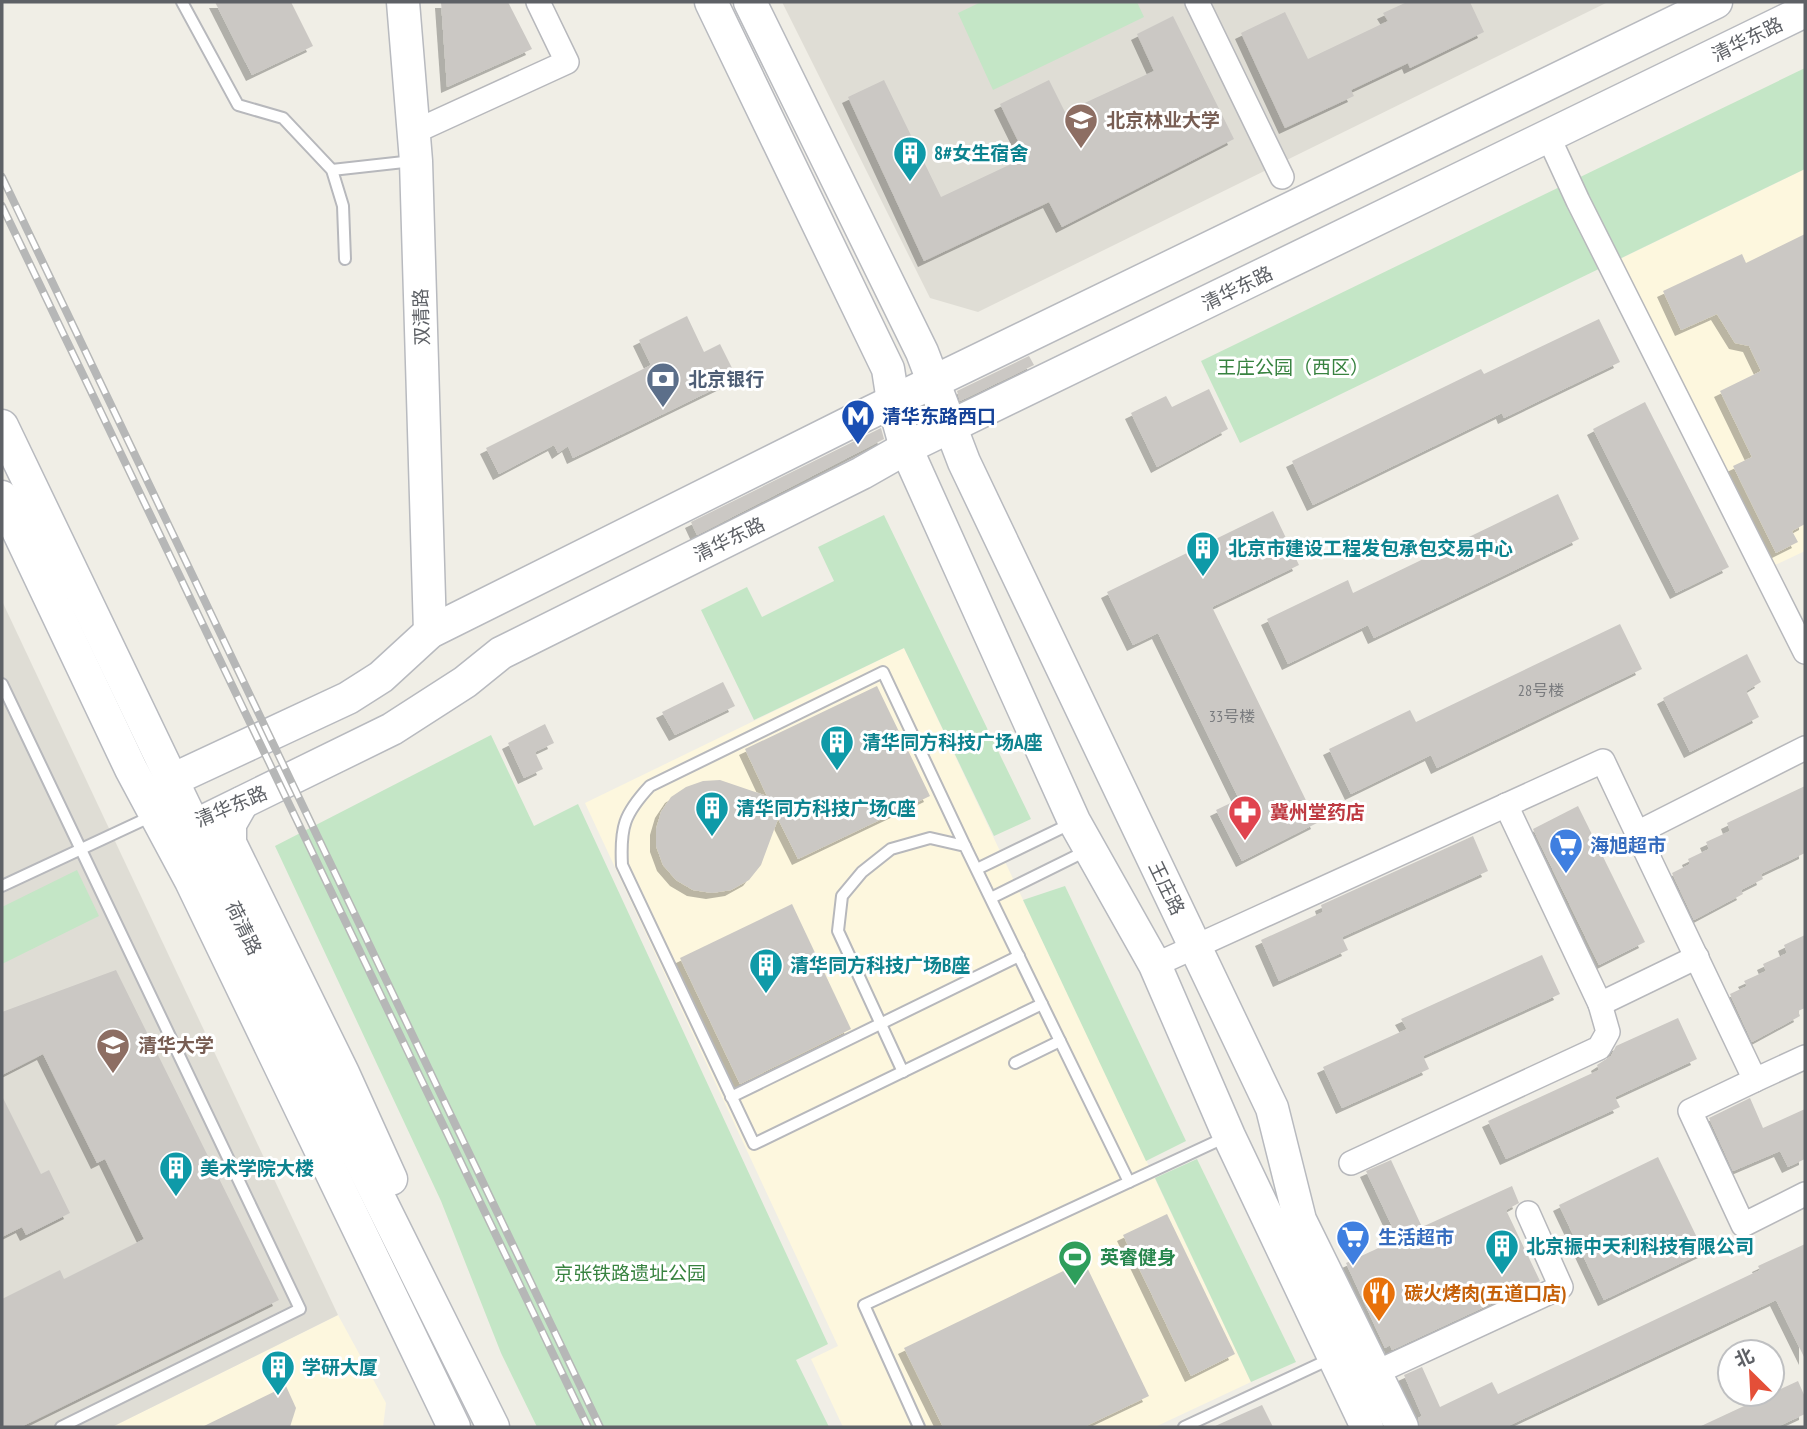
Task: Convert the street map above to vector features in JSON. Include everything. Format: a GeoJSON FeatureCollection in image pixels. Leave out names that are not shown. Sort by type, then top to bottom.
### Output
{"type":"FeatureCollection","features":[{"type":"Feature","properties":{"kind":"main road","name":"双清路"},"geometry":{"type":"LineString","coordinates":[[403,2],[415,146],[430,632]]}},
{"type":"Feature","properties":{"kind":"main road"},"geometry":{"type":"LineString","coordinates":[[711,2],[888,369],[905,448],[1074,821],[1155,965],[1229,1136],[1367,1427]]}},
{"type":"Feature","properties":{"kind":"main road","name":"王庄路"},"geometry":{"type":"LineString","coordinates":[[750,2],[922,352],[948,428],[1272,1108],[1300,1220],[1402,1427]]}},
{"type":"Feature","properties":{"kind":"main road"},"geometry":{"type":"LineString","coordinates":[[157,814],[172,780],[348,698],[381,677],[430,632],[893,401],[1716,2]]}},
{"type":"Feature","properties":{"kind":"main road","name":"清华东路"},"geometry":{"type":"LineString","coordinates":[[157,814],[194,826],[242,803],[392,729],[466,682],[501,653],[862,473],[905,448],[1805,11]]}},
{"type":"Feature","properties":{"kind":"main road","name":"荷清路"},"geometry":{"type":"LineString","coordinates":[[2,426],[194,826],[493,1427]]}},
{"type":"Feature","properties":{"kind":"main road","name":"荷清路"},"geometry":{"type":"LineString","coordinates":[[2,497],[449,1423]]}},
{"type":"Feature","properties":{"kind":"main road"},"geometry":{"type":"LineString","coordinates":[[242,803],[230,824],[230,843],[343,1073],[448,1305],[463,1369],[449,1423]]}},
{"type":"Feature","properties":{"kind":"street"},"geometry":{"type":"LineString","coordinates":[[415,146],[567,62],[538,2]]}},
{"type":"Feature","properties":{"kind":"street"},"geometry":{"type":"LineString","coordinates":[[1197,2],[1282,177]]}},
{"type":"Feature","properties":{"kind":"street"},"geometry":{"type":"LineString","coordinates":[[1548,136],[1578,201],[1805,652]]}},
{"type":"Feature","properties":{"kind":"street"},"geometry":{"type":"LineString","coordinates":[[1637,833],[1805,748]]}},
{"type":"Feature","properties":{"kind":"street"},"geometry":{"type":"LineString","coordinates":[[1155,965],[1602,761],[1755,1080]]}},
{"type":"Feature","properties":{"kind":"street"},"geometry":{"type":"LineString","coordinates":[[1352,1163],[1599,1048],[1608,1032],[1600,1004],[1506,805]]}},
{"type":"Feature","properties":{"kind":"street"},"geometry":{"type":"LineString","coordinates":[[1600,1004],[1697,957]]}},
{"type":"Feature","properties":{"kind":"street"},"geometry":{"type":"LineString","coordinates":[[1805,1057],[1690,1111],[1743,1225],[1805,1194]]}},
{"type":"Feature","properties":{"kind":"street"},"geometry":{"type":"LineString","coordinates":[[1375,1373],[1562,1287],[1528,1213]]}},
{"type":"Feature","properties":{"kind":"lane"},"geometry":{"type":"LineString","coordinates":[[181,2],[238,105],[283,118],[332,170],[343,206],[345,259]]}},
{"type":"Feature","properties":{"kind":"lane"},"geometry":{"type":"LineString","coordinates":[[332,170],[415,146]]}},
{"type":"Feature","properties":{"kind":"lane"},"geometry":{"type":"LineString","coordinates":[[1042,1004],[754,1144],[622,865],[621,833],[631,806],[650,786],[883,672],[1129,1182]]}},
{"type":"Feature","properties":{"kind":"lane"},"geometry":{"type":"LineString","coordinates":[[2,684],[300,1309],[61,1427]]}},
{"type":"Feature","properties":{"kind":"lane"},"geometry":{"type":"LineString","coordinates":[[2,886],[157,814]]}},
{"type":"Feature","properties":{"kind":"lane"},"geometry":{"type":"LineString","coordinates":[[977,869],[1074,821]]}},
{"type":"Feature","properties":{"kind":"lane"},"geometry":{"type":"LineString","coordinates":[[903,1072],[838,932],[842,896],[862,872],[891,849],[930,838],[965,846]]}},
{"type":"Feature","properties":{"kind":"lane"},"geometry":{"type":"LineString","coordinates":[[991,898],[1088,850]]}},
{"type":"Feature","properties":{"kind":"lane"},"geometry":{"type":"LineString","coordinates":[[731,1097],[1019,956]]}},
{"type":"Feature","properties":{"kind":"lane"},"geometry":{"type":"LineString","coordinates":[[1015,1063],[1060,1041]]}},
{"type":"Feature","properties":{"kind":"lane"},"geometry":{"type":"LineString","coordinates":[[919,1427],[864,1306],[1229,1136]]}},
{"type":"Feature","properties":{"kind":"lane"},"geometry":{"type":"LineString","coordinates":[[1184,1427],[1332,1358]]}},
{"type":"Feature","properties":{"kind":"shaded area","name":"北京林业大学"},"geometry":{"type":"Polygon","coordinates":[[[782,2],[1608,2],[978,312],[930,298],[782,2]]]}},
{"type":"Feature","properties":{"kind":"shaded area"},"geometry":{"type":"Polygon","coordinates":[[[1805,169],[1805,551],[1773,566],[1616,261],[1805,169]]]}},
{"type":"Feature","properties":{"kind":"shaded area","name":"清华大学"},"geometry":{"type":"Polygon","coordinates":[[[2,601],[338,1315],[112,1427],[2,1427],[2,601]]]}},
{"type":"Feature","properties":{"kind":"shaded area"},"geometry":{"type":"Polygon","coordinates":[[[904,648],[1251,1382],[1155,1427],[843,1427],[811,1359],[838,1346],[585,803],[904,648]]]}},
{"type":"Feature","properties":{"kind":"shaded area"},"geometry":{"type":"Polygon","coordinates":[[[338,1315],[386,1403],[383,1427],[112,1427],[338,1315]]]}},
{"type":"Feature","properties":{"kind":"green space"},"geometry":{"type":"Polygon","coordinates":[[[981,2],[1137,2],[1144,17],[993,90],[958,13],[981,2]]]}},
{"type":"Feature","properties":{"kind":"green space","name":"王庄公园（西区）"},"geometry":{"type":"Polygon","coordinates":[[[1805,68],[1805,169],[1240,443],[1201,361],[1805,68]]]}},
{"type":"Feature","properties":{"kind":"green space"},"geometry":{"type":"Polygon","coordinates":[[[884,515],[1031,819],[994,836],[904,648],[754,720],[701,610],[747,587],[762,617],[834,581],[818,547],[884,515]]]}},
{"type":"Feature","properties":{"kind":"green space","name":"京张铁路遗址公园"},"geometry":{"type":"Polygon","coordinates":[[[491,735],[534,826],[578,804],[828,1344],[796,1360],[829,1427],[537,1427],[501,1353],[441,1201],[275,846],[491,735]]]}},
{"type":"Feature","properties":{"kind":"green space"},"geometry":{"type":"Polygon","coordinates":[[[77,870],[99,916],[2,964],[2,907],[77,870]]]}},
{"type":"Feature","properties":{"kind":"green space"},"geometry":{"type":"Polygon","coordinates":[[[1065,886],[1186,1141],[1146,1161],[1023,900],[1065,886]]]}},
{"type":"Feature","properties":{"kind":"green space"},"geometry":{"type":"Polygon","coordinates":[[[1197,1159],[1296,1362],[1251,1382],[1155,1178],[1197,1159]]]}},
{"type":"Feature","properties":{"kind":"building"},"geometry":{"type":"Polygon","coordinates":[[[215,2],[291,2],[313,46],[252,75],[215,2]]]}},
{"type":"Feature","properties":{"kind":"building"},"geometry":{"type":"Polygon","coordinates":[[[441,2],[508,2],[532,49],[447,87],[441,2]]]}},
{"type":"Feature","properties":{"kind":"building"},"geometry":{"type":"Polygon","coordinates":[[[1407,2],[1470,2],[1484,32],[1410,68],[1408,63],[1351,90],[1354,96],[1285,128],[1241,33],[1285,12],[1308,59],[1388,21],[1383,13],[1407,2]]]}},
{"type":"Feature","properties":{"kind":"building"},"geometry":{"type":"Polygon","coordinates":[[[1173,16],[1234,139],[1062,227],[1049,202],[924,261],[848,97],[884,80],[941,197],[1026,157],[1000,104],[1049,80],[1065,112],[1154,71],[1137,34],[1173,16]]]}},
{"type":"Feature","properties":{"kind":"building"},"geometry":{"type":"Polygon","coordinates":[[[1805,234],[1805,524],[1792,531],[1798,542],[1776,553],[1733,466],[1752,457],[1720,391],[1761,371],[1749,346],[1735,343],[1717,314],[1681,330],[1663,291],[1742,254],[1746,263],[1805,234]]]}},
{"type":"Feature","properties":{"kind":"building"},"geometry":{"type":"Polygon","coordinates":[[[687,316],[704,352],[720,344],[737,378],[573,458],[568,446],[558,453],[554,445],[499,474],[486,448],[651,365],[639,340],[687,316]]]}},
{"type":"Feature","properties":{"kind":"building"},"geometry":{"type":"Polygon","coordinates":[[[1599,319],[1620,362],[1504,418],[1502,413],[1313,505],[1292,461],[1481,369],[1484,374],[1599,319]]]}},
{"type":"Feature","properties":{"kind":"building"},"geometry":{"type":"Polygon","coordinates":[[[1029,356],[1034,365],[960,401],[957,391],[1029,356]]]}},
{"type":"Feature","properties":{"kind":"building"},"geometry":{"type":"Polygon","coordinates":[[[1209,389],[1228,429],[1157,467],[1131,413],[1166,396],[1172,407],[1209,389]]]}},
{"type":"Feature","properties":{"kind":"building"},"geometry":{"type":"Polygon","coordinates":[[[1645,402],[1729,567],[1676,593],[1593,429],[1645,402]]]}},
{"type":"Feature","properties":{"kind":"building"},"geometry":{"type":"Polygon","coordinates":[[[881,428],[884,439],[697,535],[691,522],[881,428]]]}},
{"type":"Feature","properties":{"kind":"building"},"geometry":{"type":"Polygon","coordinates":[[[1558,494],[1579,539],[1374,638],[1368,625],[1288,664],[1267,619],[1348,580],[1353,593],[1558,494]]]}},
{"type":"Feature","properties":{"kind":"building"},"geometry":{"type":"Polygon","coordinates":[[[1273,511],[1299,565],[1212,607],[1317,823],[1242,861],[1216,810],[1239,799],[1158,633],[1133,645],[1107,592],[1273,511]]]}},
{"type":"Feature","properties":{"kind":"building"},"geometry":{"type":"Polygon","coordinates":[[[1620,624],[1642,669],[1437,768],[1431,755],[1351,794],[1329,749],[1410,710],[1416,722],[1620,624]]]}},
{"type":"Feature","properties":{"kind":"building"},"geometry":{"type":"Polygon","coordinates":[[[1747,654],[1761,682],[1746,691],[1759,717],[1690,752],[1663,698],[1747,654]]]}},
{"type":"Feature","properties":{"kind":"building"},"geometry":{"type":"Polygon","coordinates":[[[723,682],[735,706],[675,735],[662,712],[723,682]]]}},
{"type":"Feature","properties":{"kind":"building","name":"清华同方科技广场A座"},"geometry":{"type":"Polygon","coordinates":[[[877,686],[930,796],[798,859],[778,819],[761,865],[749,880],[731,890],[712,893],[693,890],[676,880],[663,865],[656,846],[656,829],[661,812],[671,797],[686,787],[703,781],[720,780],[767,796],[745,749],[877,686]]]}},
{"type":"Feature","properties":{"kind":"building"},"geometry":{"type":"Polygon","coordinates":[[[545,724],[554,743],[535,752],[543,769],[524,778],[508,743],[545,724]]]}},
{"type":"Feature","properties":{"kind":"building"},"geometry":{"type":"Polygon","coordinates":[[[1805,786],[1805,853],[1761,874],[1763,879],[1741,890],[1743,894],[1694,920],[1672,873],[1690,864],[1688,859],[1709,849],[1706,842],[1730,831],[1727,823],[1805,786]]]}},
{"type":"Feature","properties":{"kind":"building"},"geometry":{"type":"Polygon","coordinates":[[[1578,806],[1645,942],[1599,965],[1533,829],[1578,806]]]}},
{"type":"Feature","properties":{"kind":"building"},"geometry":{"type":"Polygon","coordinates":[[[1473,836],[1488,871],[1342,937],[1348,950],[1279,981],[1261,940],[1323,912],[1321,905],[1473,836]]]}},
{"type":"Feature","properties":{"kind":"building","name":"清华同方科技广场B座"},"geometry":{"type":"Polygon","coordinates":[[[792,904],[851,1029],[740,1084],[680,958],[792,904]]]}},
{"type":"Feature","properties":{"kind":"building"},"geometry":{"type":"Polygon","coordinates":[[[1805,935],[1805,1008],[1798,1011],[1800,1016],[1752,1042],[1730,994],[1747,986],[1744,981],[1766,971],[1763,964],[1787,953],[1784,945],[1805,935]]]}},
{"type":"Feature","properties":{"kind":"building"},"geometry":{"type":"Polygon","coordinates":[[[1542,955],[1560,994],[1423,1056],[1429,1069],[1342,1108],[1323,1067],[1407,1029],[1401,1019],[1542,955]]]}},
{"type":"Feature","properties":{"kind":"building","name":"美术学院大楼"},"geometry":{"type":"Polygon","coordinates":[[[116,970],[279,1300],[21,1427],[2,1427],[2,1299],[60,1270],[64,1279],[144,1239],[105,1159],[97,1163],[43,1054],[2,1075],[2,1012],[116,970]]]}},
{"type":"Feature","properties":{"kind":"building"},"geometry":{"type":"Polygon","coordinates":[[[1678,1018],[1697,1059],[1615,1097],[1620,1107],[1506,1159],[1488,1121],[1599,1070],[1597,1065],[1611,1056],[1616,1046],[1678,1018]]]}},
{"type":"Feature","properties":{"kind":"building"},"geometry":{"type":"Polygon","coordinates":[[[2,1096],[41,1174],[49,1170],[70,1213],[26,1235],[22,1227],[2,1237],[2,1096]]]}},
{"type":"Feature","properties":{"kind":"building"},"geometry":{"type":"Polygon","coordinates":[[[1750,1098],[1763,1128],[1805,1109],[1805,1159],[1788,1167],[1780,1151],[1733,1171],[1709,1118],[1750,1098]]]}},
{"type":"Feature","properties":{"kind":"building"},"geometry":{"type":"Polygon","coordinates":[[[1658,1157],[1704,1252],[1604,1300],[1559,1205],[1658,1157]]]}},
{"type":"Feature","properties":{"kind":"building"},"geometry":{"type":"Polygon","coordinates":[[[1391,1160],[1422,1227],[1512,1186],[1519,1203],[1506,1210],[1540,1281],[1392,1350],[1390,1345],[1385,1348],[1346,1263],[1398,1239],[1366,1171],[1391,1160]]]}},
{"type":"Feature","properties":{"kind":"building"},"geometry":{"type":"Polygon","coordinates":[[[1167,1214],[1235,1354],[1191,1376],[1123,1235],[1167,1214]]]}},
{"type":"Feature","properties":{"kind":"building"},"geometry":{"type":"Polygon","coordinates":[[[1805,1244],[1805,1359],[1776,1300],[1506,1427],[1420,1427],[1418,1418],[1422,1416],[1404,1375],[1422,1367],[1440,1407],[1492,1382],[1498,1394],[1760,1270],[1758,1266],[1805,1244]]]}},
{"type":"Feature","properties":{"kind":"building"},"geometry":{"type":"Polygon","coordinates":[[[1084,1261],[1149,1396],[1084,1427],[943,1427],[904,1348],[1084,1261]]]}},
{"type":"Feature","properties":{"kind":"building"},"geometry":{"type":"Polygon","coordinates":[[[1798,1381],[1805,1397],[1805,1414],[1777,1427],[1699,1427],[1740,1408],[1786,1408],[1786,1387],[1798,1381]]]}},
{"type":"Feature","properties":{"kind":"building","name":"学研大厦"},"geometry":{"type":"Polygon","coordinates":[[[286,1386],[296,1408],[290,1427],[202,1427],[286,1386]]]}},
{"type":"Feature","properties":{"kind":"building"},"geometry":{"type":"Polygon","coordinates":[[[1262,1405],[1273,1427],[1213,1427],[1262,1405]]]}},
{"type":"Feature","properties":{"kind":"railway"},"geometry":{"type":"LineString","coordinates":[[2,177],[600,1427]]}},
{"type":"Feature","properties":{"kind":"railway"},"geometry":{"type":"LineString","coordinates":[[2,206],[588,1427]]}},
{"type":"Feature","properties":{"kind":"place","name":"北京林业大学"},"geometry":{"type":"Point","coordinates":[1081,150]}},
{"type":"Feature","properties":{"kind":"place","name":"8#女生宿舍"},"geometry":{"type":"Point","coordinates":[910,183]}},
{"type":"Feature","properties":{"kind":"place","name":"北京银行"},"geometry":{"type":"Point","coordinates":[663,409]}},
{"type":"Feature","properties":{"kind":"place","name":"清华东路西口"},"geometry":{"type":"Point","coordinates":[858,446]}},
{"type":"Feature","properties":{"kind":"place","name":"北京市建设工程发包承包交易中心"},"geometry":{"type":"Point","coordinates":[1203,578]}},
{"type":"Feature","properties":{"kind":"place","name":"清华同方科技广场A座"},"geometry":{"type":"Point","coordinates":[837,772]}},
{"type":"Feature","properties":{"kind":"place","name":"清华同方科技广场C座"},"geometry":{"type":"Point","coordinates":[712,838]}},
{"type":"Feature","properties":{"kind":"place","name":"冀州堂药店"},"geometry":{"type":"Point","coordinates":[1245,842]}},
{"type":"Feature","properties":{"kind":"place","name":"海旭超市"},"geometry":{"type":"Point","coordinates":[1566,875]}},
{"type":"Feature","properties":{"kind":"place","name":"清华同方科技广场B座"},"geometry":{"type":"Point","coordinates":[766,995]}},
{"type":"Feature","properties":{"kind":"place","name":"清华大学"},"geometry":{"type":"Point","coordinates":[113,1075]}},
{"type":"Feature","properties":{"kind":"place","name":"美术学院大楼"},"geometry":{"type":"Point","coordinates":[176,1198]}},
{"type":"Feature","properties":{"kind":"place","name":"生活超市"},"geometry":{"type":"Point","coordinates":[1353,1267]}},
{"type":"Feature","properties":{"kind":"place","name":"北京振中天利科技有限公司"},"geometry":{"type":"Point","coordinates":[1502,1276]}},
{"type":"Feature","properties":{"kind":"place","name":"英睿健身"},"geometry":{"type":"Point","coordinates":[1075,1287]}},
{"type":"Feature","properties":{"kind":"place","name":"碳火烤肉(五道口店)"},"geometry":{"type":"Point","coordinates":[1379,1323]}},
{"type":"Feature","properties":{"kind":"place","name":"学研大厦"},"geometry":{"type":"Point","coordinates":[278,1397]}}]}
